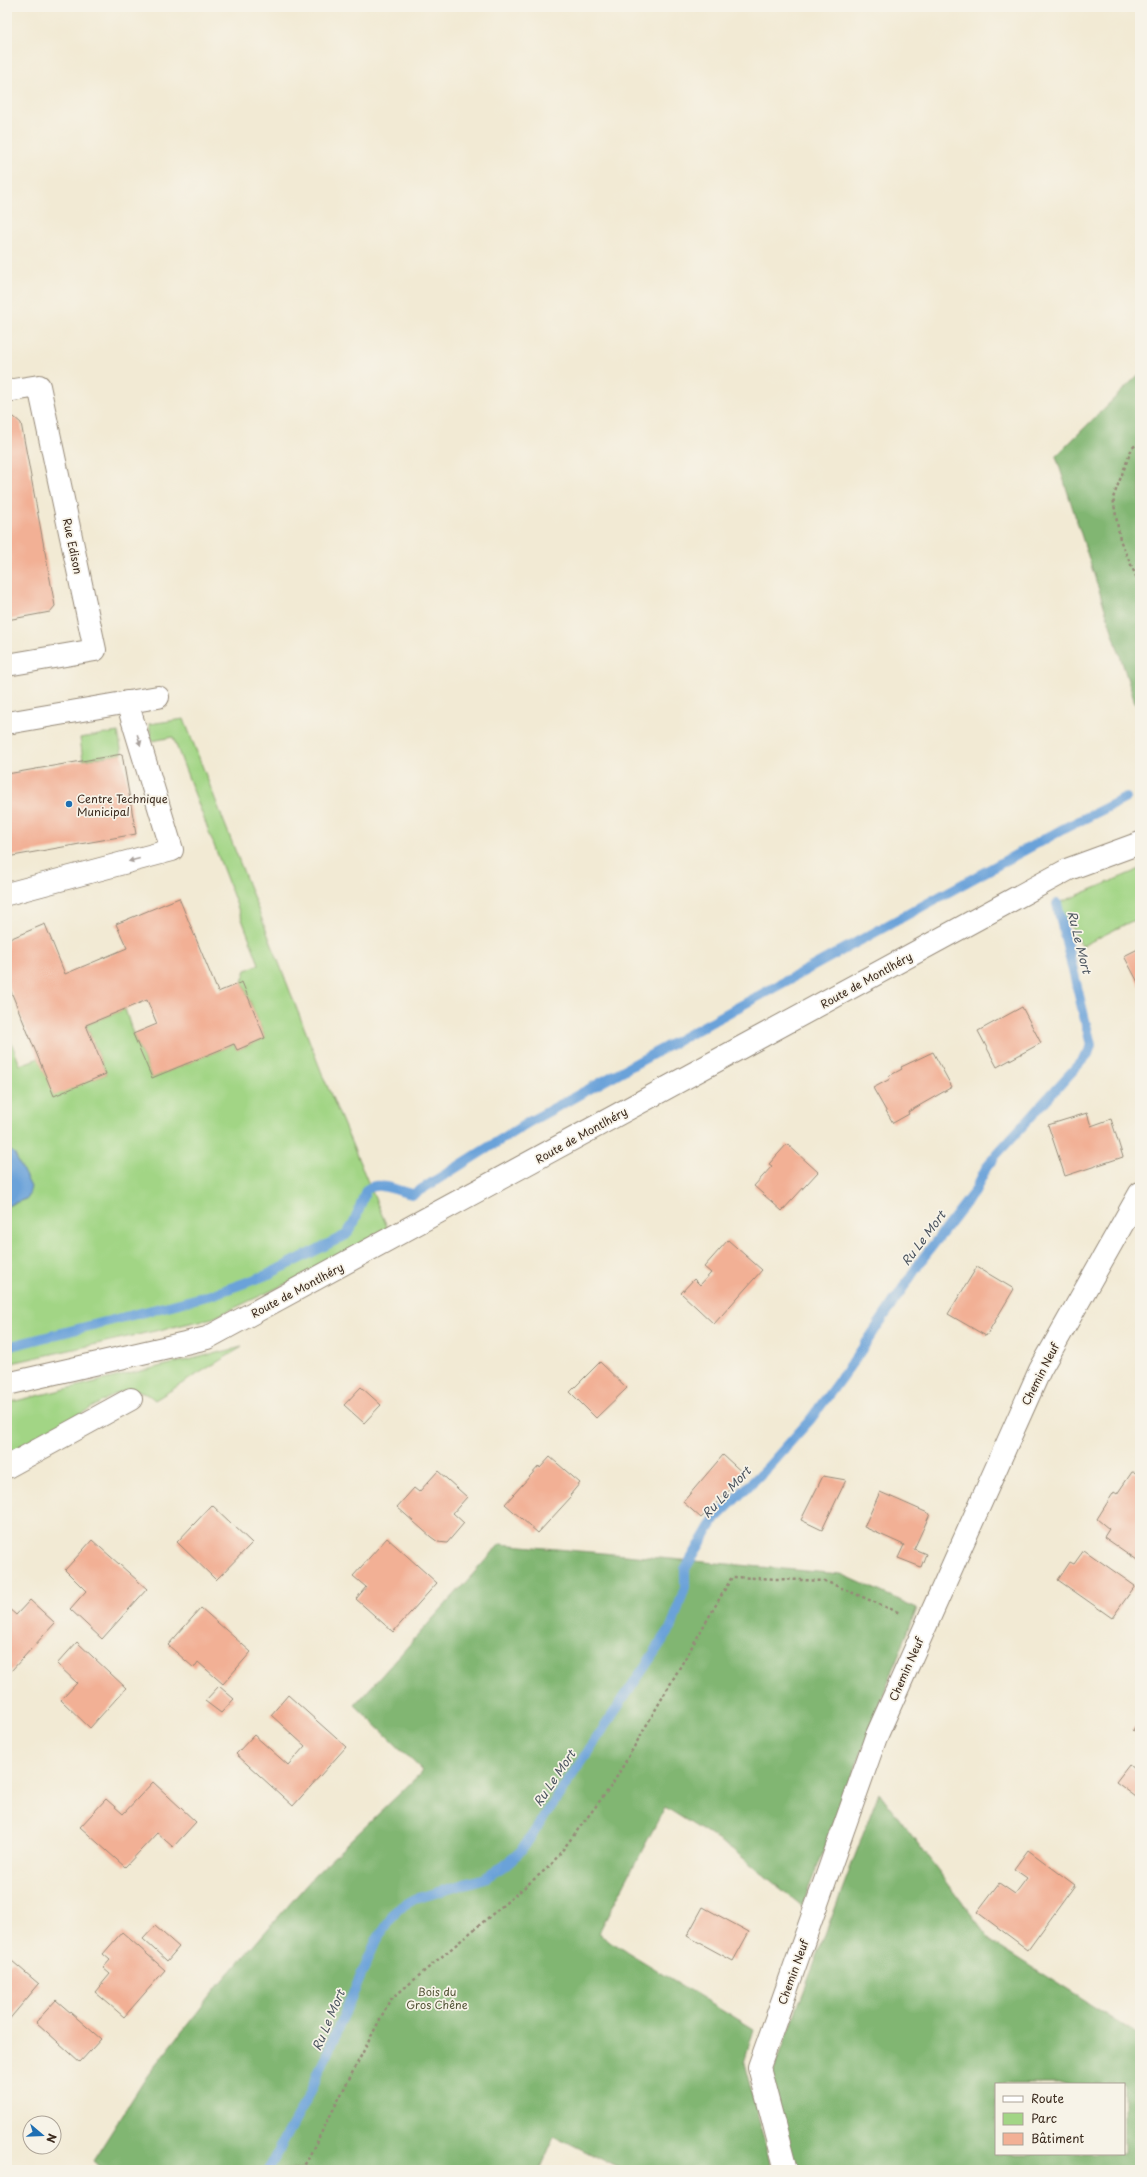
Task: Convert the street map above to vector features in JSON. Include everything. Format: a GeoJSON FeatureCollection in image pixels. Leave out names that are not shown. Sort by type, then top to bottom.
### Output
{"type":"FeatureCollection","features":[{"type":"Feature","properties":{"kind":"street","name":"Rue Edison"},"geometry":{"type":"LineString","coordinates":[[7,391],[38,386],[95,650],[7,665]]}},
{"type":"Feature","properties":{"kind":"street"},"geometry":{"type":"LineString","coordinates":[[7,724],[158,697]]}},
{"type":"Feature","properties":{"kind":"street"},"geometry":{"type":"LineString","coordinates":[[7,894],[172,850],[127,702]]}},
{"type":"Feature","properties":{"kind":"street","name":"Route de Montlhéry"},"geometry":{"type":"LineString","coordinates":[[7,1384],[207,1338],[1069,869],[1140,843]]}},
{"type":"Feature","properties":{"kind":"street","name":"Chemin Neuf"},"geometry":{"type":"LineString","coordinates":[[786,2170],[759,2067],[876,1737],[1040,1370],[1140,1193]]}},
{"type":"Feature","properties":{"kind":"street"},"geometry":{"type":"LineString","coordinates":[[7,1467],[131,1399]]}},
{"type":"Feature","properties":{"kind":"path"},"geometry":{"type":"LineString","coordinates":[[1140,442],[1132,448],[1113,498],[1120,540],[1140,585]]}},
{"type":"Feature","properties":{"kind":"path"},"geometry":{"type":"LineString","coordinates":[[302,2170],[390,2000],[551,1865],[612,1785],[732,1577],[825,1581],[926,1624]]}},
{"type":"Feature","properties":{"kind":"green space"},"geometry":{"type":"Polygon","coordinates":[[[1140,373],[1140,718],[1056,456],[1140,373]]]}},
{"type":"Feature","properties":{"kind":"green space"},"geometry":{"type":"Polygon","coordinates":[[[184,719],[323,1076],[388,1229],[307,1274],[213,1318],[7,1364],[7,1206],[28,1198],[14,1153],[7,1149],[7,1031],[20,1065],[39,1058],[54,1095],[106,1074],[86,1025],[125,1009],[133,1034],[152,1078],[234,1044],[237,1050],[265,1038],[242,982],[246,970],[259,964],[173,737],[152,741],[149,724],[184,719]]]}},
{"type":"Feature","properties":{"kind":"green space"},"geometry":{"type":"Polygon","coordinates":[[[118,732],[122,754],[83,760],[80,738],[118,732]]]}},
{"type":"Feature","properties":{"kind":"green space"},"geometry":{"type":"Polygon","coordinates":[[[1140,869],[1140,917],[1082,946],[1057,904],[1140,869]]]}},
{"type":"Feature","properties":{"kind":"green space"},"geometry":{"type":"Polygon","coordinates":[[[242,1347],[155,1400],[137,1390],[128,1390],[117,1393],[7,1456],[7,1403],[242,1347]]]}},
{"type":"Feature","properties":{"kind":"green space","name":"Bois du Gros Chêne"},"geometry":{"type":"Polygon","coordinates":[[[500,1544],[841,1574],[917,1608],[802,1906],[732,1849],[665,1807],[598,1934],[754,2029],[744,2063],[772,2170],[623,2170],[555,2136],[540,2170],[103,2170],[93,2161],[147,2076],[218,1986],[315,1875],[423,1771],[355,1705],[500,1544]]]}},
{"type":"Feature","properties":{"kind":"green space"},"geometry":{"type":"Polygon","coordinates":[[[879,1792],[992,1942],[1140,2036],[1140,2170],[791,2170],[770,2081],[879,1792]]]}},
{"type":"Feature","properties":{"kind":"water"},"geometry":{"type":"Polygon","coordinates":[[[7,1149],[14,1153],[31,1187],[28,1198],[7,1206],[7,1149]]]}},
{"type":"Feature","properties":{"kind":"building"},"geometry":{"type":"Polygon","coordinates":[[[14,417],[21,423],[55,606],[50,612],[7,620],[7,418],[14,417]]]}},
{"type":"Feature","properties":{"kind":"building","name":"Centre Technique Municipal"},"geometry":{"type":"Polygon","coordinates":[[[122,754],[136,834],[7,857],[7,774],[122,754]]]}},
{"type":"Feature","properties":{"kind":"building"},"geometry":{"type":"Polygon","coordinates":[[[179,898],[218,992],[242,982],[265,1038],[237,1050],[234,1044],[152,1078],[133,1034],[157,1024],[147,1000],[86,1025],[106,1074],[54,1096],[7,982],[7,940],[45,924],[65,974],[127,948],[116,924],[179,898]]]}},
{"type":"Feature","properties":{"kind":"building"},"geometry":{"type":"Polygon","coordinates":[[[1140,948],[1140,986],[1124,956],[1140,948]]]}},
{"type":"Feature","properties":{"kind":"building"},"geometry":{"type":"Polygon","coordinates":[[[1022,1007],[1041,1043],[997,1067],[978,1031],[1022,1007]]]}},
{"type":"Feature","properties":{"kind":"building"},"geometry":{"type":"Polygon","coordinates":[[[933,1052],[952,1087],[908,1112],[909,1114],[893,1123],[873,1088],[890,1079],[889,1076],[902,1069],[901,1067],[933,1052]]]}},
{"type":"Feature","properties":{"kind":"building"},"geometry":{"type":"Polygon","coordinates":[[[1087,1113],[1091,1126],[1111,1119],[1123,1157],[1065,1176],[1048,1125],[1087,1113]]]}},
{"type":"Feature","properties":{"kind":"building"},"geometry":{"type":"Polygon","coordinates":[[[787,1144],[818,1172],[782,1211],[754,1186],[772,1166],[769,1164],[787,1144]]]}},
{"type":"Feature","properties":{"kind":"building"},"geometry":{"type":"Polygon","coordinates":[[[728,1240],[762,1270],[714,1324],[681,1293],[694,1279],[700,1285],[711,1273],[704,1267],[728,1240]]]}},
{"type":"Feature","properties":{"kind":"building"},"geometry":{"type":"Polygon","coordinates":[[[977,1267],[1014,1289],[986,1336],[948,1314],[977,1267]]]}},
{"type":"Feature","properties":{"kind":"building"},"geometry":{"type":"Polygon","coordinates":[[[600,1362],[627,1388],[596,1418],[570,1392],[600,1362]]]}},
{"type":"Feature","properties":{"kind":"building"},"geometry":{"type":"Polygon","coordinates":[[[361,1387],[381,1405],[364,1423],[344,1405],[361,1387]]]}},
{"type":"Feature","properties":{"kind":"building"},"geometry":{"type":"Polygon","coordinates":[[[723,1455],[745,1475],[701,1518],[683,1502],[723,1455]]]}},
{"type":"Feature","properties":{"kind":"building"},"geometry":{"type":"Polygon","coordinates":[[[550,1457],[580,1483],[570,1495],[572,1496],[538,1533],[505,1504],[539,1466],[540,1468],[550,1457]]]}},
{"type":"Feature","properties":{"kind":"building"},"geometry":{"type":"Polygon","coordinates":[[[438,1471],[467,1497],[453,1513],[464,1523],[447,1543],[438,1542],[431,1537],[397,1507],[414,1488],[419,1492],[438,1471]]]}},
{"type":"Feature","properties":{"kind":"building"},"geometry":{"type":"Polygon","coordinates":[[[1132,1472],[1140,1473],[1140,1562],[1104,1537],[1109,1529],[1097,1519],[1114,1492],[1117,1494],[1132,1472]]]}},
{"type":"Feature","properties":{"kind":"building"},"geometry":{"type":"Polygon","coordinates":[[[823,1476],[846,1480],[822,1530],[801,1520],[823,1476]]]}},
{"type":"Feature","properties":{"kind":"building"},"geometry":{"type":"Polygon","coordinates":[[[880,1492],[930,1514],[914,1549],[926,1554],[921,1567],[898,1558],[904,1545],[864,1527],[880,1492]]]}},
{"type":"Feature","properties":{"kind":"building"},"geometry":{"type":"Polygon","coordinates":[[[212,1505],[252,1543],[216,1580],[177,1542],[212,1505]]]}},
{"type":"Feature","properties":{"kind":"building"},"geometry":{"type":"Polygon","coordinates":[[[387,1538],[437,1583],[393,1632],[356,1599],[366,1587],[353,1576],[387,1538]]]}},
{"type":"Feature","properties":{"kind":"building"},"geometry":{"type":"Polygon","coordinates":[[[92,1540],[147,1589],[102,1639],[70,1609],[86,1591],[65,1570],[92,1540]]]}},
{"type":"Feature","properties":{"kind":"building"},"geometry":{"type":"Polygon","coordinates":[[[1084,1550],[1135,1586],[1112,1618],[1058,1580],[1070,1562],[1074,1564],[1084,1550]]]}},
{"type":"Feature","properties":{"kind":"building"},"geometry":{"type":"Polygon","coordinates":[[[30,1600],[55,1623],[11,1671],[7,1667],[7,1607],[16,1615],[30,1600]]]}},
{"type":"Feature","properties":{"kind":"building"},"geometry":{"type":"Polygon","coordinates":[[[201,1608],[251,1652],[223,1684],[198,1662],[194,1668],[168,1645],[201,1608]]]}},
{"type":"Feature","properties":{"kind":"building"},"geometry":{"type":"Polygon","coordinates":[[[77,1642],[126,1688],[90,1728],[61,1700],[77,1683],[57,1664],[77,1642]]]}},
{"type":"Feature","properties":{"kind":"building"},"geometry":{"type":"Polygon","coordinates":[[[219,1686],[234,1699],[221,1713],[205,1701],[219,1686]]]}},
{"type":"Feature","properties":{"kind":"building"},"geometry":{"type":"Polygon","coordinates":[[[288,1695],[346,1747],[293,1806],[236,1754],[254,1735],[288,1765],[305,1746],[271,1715],[288,1695]]]}},
{"type":"Feature","properties":{"kind":"building"},"geometry":{"type":"Polygon","coordinates":[[[1140,1719],[1140,1735],[1133,1730],[1140,1719]]]}},
{"type":"Feature","properties":{"kind":"building"},"geometry":{"type":"Polygon","coordinates":[[[1129,1765],[1140,1774],[1140,1800],[1116,1782],[1129,1765]]]}},
{"type":"Feature","properties":{"kind":"building"},"geometry":{"type":"Polygon","coordinates":[[[153,1782],[196,1822],[173,1847],[157,1833],[125,1867],[80,1827],[106,1799],[123,1814],[153,1782]]]}},
{"type":"Feature","properties":{"kind":"building"},"geometry":{"type":"Polygon","coordinates":[[[1028,1850],[1075,1885],[1028,1950],[977,1912],[999,1883],[1015,1894],[1027,1878],[1014,1869],[1028,1850]]]}},
{"type":"Feature","properties":{"kind":"building"},"geometry":{"type":"Polygon","coordinates":[[[703,1907],[749,1932],[733,1961],[687,1936],[703,1907]]]}},
{"type":"Feature","properties":{"kind":"building"},"geometry":{"type":"Polygon","coordinates":[[[155,1926],[179,1947],[167,1961],[143,1939],[155,1926]]]}},
{"type":"Feature","properties":{"kind":"building"},"geometry":{"type":"Polygon","coordinates":[[[122,1932],[165,1970],[124,2017],[95,1992],[110,1974],[103,1968],[110,1960],[103,1954],[122,1932]]]}},
{"type":"Feature","properties":{"kind":"building"},"geometry":{"type":"Polygon","coordinates":[[[12,1961],[39,1984],[7,2022],[7,1967],[12,1961]]]}},
{"type":"Feature","properties":{"kind":"building"},"geometry":{"type":"Polygon","coordinates":[[[56,2000],[101,2039],[80,2062],[36,2022],[56,2000]]]}},
{"type":"Feature","properties":{"kind":"waterway"},"geometry":{"type":"LineString","coordinates":[[7,1347],[211,1295],[267,1275],[346,1235],[354,1223],[366,1190],[372,1187],[384,1186],[414,1194],[529,1122],[1065,828],[1126,798]]}},
{"type":"Feature","properties":{"kind":"waterway","name":"Ru Le Mort"},"geometry":{"type":"LineString","coordinates":[[268,2170],[309,2095],[376,1941],[397,1909],[415,1899],[485,1878],[504,1866],[522,1850],[672,1626],[685,1587],[685,1569],[715,1519],[767,1468],[810,1420],[858,1355],[923,1258],[975,1191],[986,1168],[996,1155],[1088,1054],[1091,1045],[1057,904]]}},
{"type":"Feature","properties":{"kind":"place","name":"Centre Technique Municipal"},"geometry":{"type":"Point","coordinates":[69,804]}}]}
